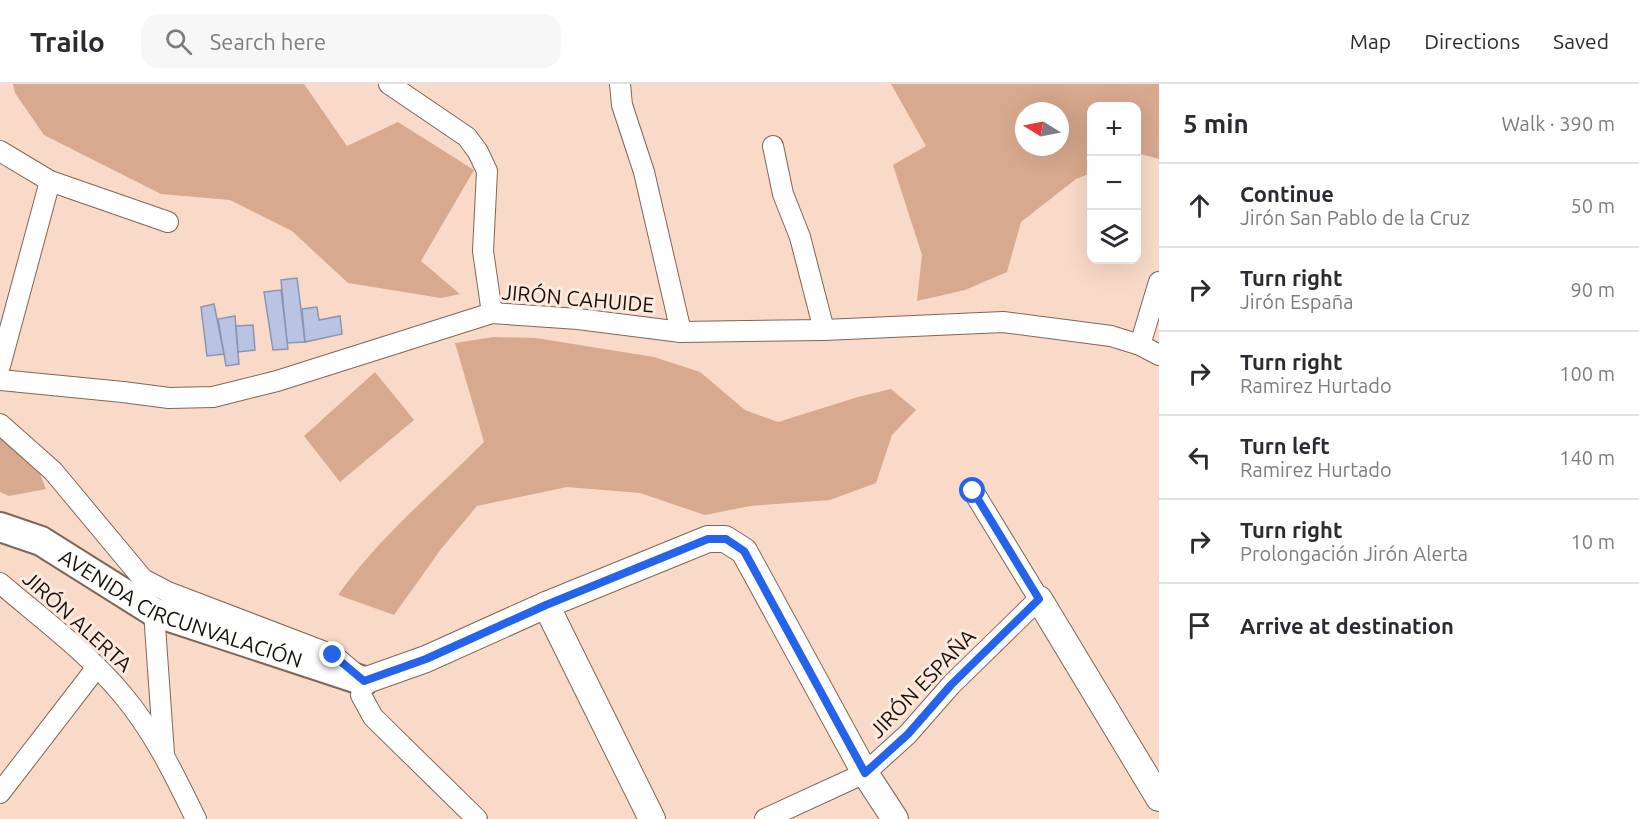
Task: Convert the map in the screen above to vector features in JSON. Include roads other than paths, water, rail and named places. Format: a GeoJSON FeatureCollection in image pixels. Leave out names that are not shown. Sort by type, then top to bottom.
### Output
{"type":"FeatureCollection","features":[{"type":"Feature","properties":{"kind":"main road","name":"AVENIDA CIRCUNVALACIÓN"},"geometry":{"type":"LineString","coordinates":[[0,527],[41,541],[154,612],[364,681]]}},
{"type":"Feature","properties":{"kind":"street"},"geometry":{"type":"LineString","coordinates":[[389,84],[467,137],[478,152],[487,171],[483,251],[492,313]]}},
{"type":"Feature","properties":{"kind":"street"},"geometry":{"type":"LineString","coordinates":[[620,84],[622,105],[644,172],[681,332]]}},
{"type":"Feature","properties":{"kind":"street"},"geometry":{"type":"LineString","coordinates":[[773,146],[783,194],[800,237],[824,330]]}},
{"type":"Feature","properties":{"kind":"street"},"geometry":{"type":"LineString","coordinates":[[0,151],[50,181],[168,222]]}},
{"type":"Feature","properties":{"kind":"street"},"geometry":{"type":"LineString","coordinates":[[0,366],[50,181]]}},
{"type":"Feature","properties":{"kind":"street"},"geometry":{"type":"LineString","coordinates":[[1140,345],[1159,282]]}},
{"type":"Feature","properties":{"kind":"street","name":"JIRÓN CAHUIDE"},"geometry":{"type":"LineString","coordinates":[[0,380],[169,398],[213,397],[277,381],[492,313],[578,319],[681,332],[824,330],[1003,322],[1111,336],[1140,345],[1159,356]]}},
{"type":"Feature","properties":{"kind":"street"},"geometry":{"type":"LineString","coordinates":[[0,424],[53,471],[143,579],[168,592],[333,655],[364,681]]}},
{"type":"Feature","properties":{"kind":"street"},"geometry":{"type":"LineString","coordinates":[[973,491],[1159,798]]}},
{"type":"Feature","properties":{"kind":"street"},"geometry":{"type":"LineString","coordinates":[[364,681],[426,659],[546,605],[708,539],[726,539],[744,551],[865,773],[895,819]]}},
{"type":"Feature","properties":{"kind":"street","name":"JIRÓN ALERTA"},"geometry":{"type":"LineString","coordinates":[[0,583],[97,667],[122,694],[164,754],[196,819]]}},
{"type":"Feature","properties":{"kind":"street","name":"JIRÓN ESPAÑA"},"geometry":{"type":"LineString","coordinates":[[765,819],[865,773],[908,734],[951,685],[1039,599]]}},
{"type":"Feature","properties":{"kind":"street"},"geometry":{"type":"LineString","coordinates":[[546,605],[652,819]]}},
{"type":"Feature","properties":{"kind":"street"},"geometry":{"type":"LineString","coordinates":[[154,612],[164,754]]}},
{"type":"Feature","properties":{"kind":"street"},"geometry":{"type":"LineString","coordinates":[[0,794],[97,667]]}},
{"type":"Feature","properties":{"kind":"street"},"geometry":{"type":"LineString","coordinates":[[364,681],[362,695],[373,717],[477,819]]}}]}
